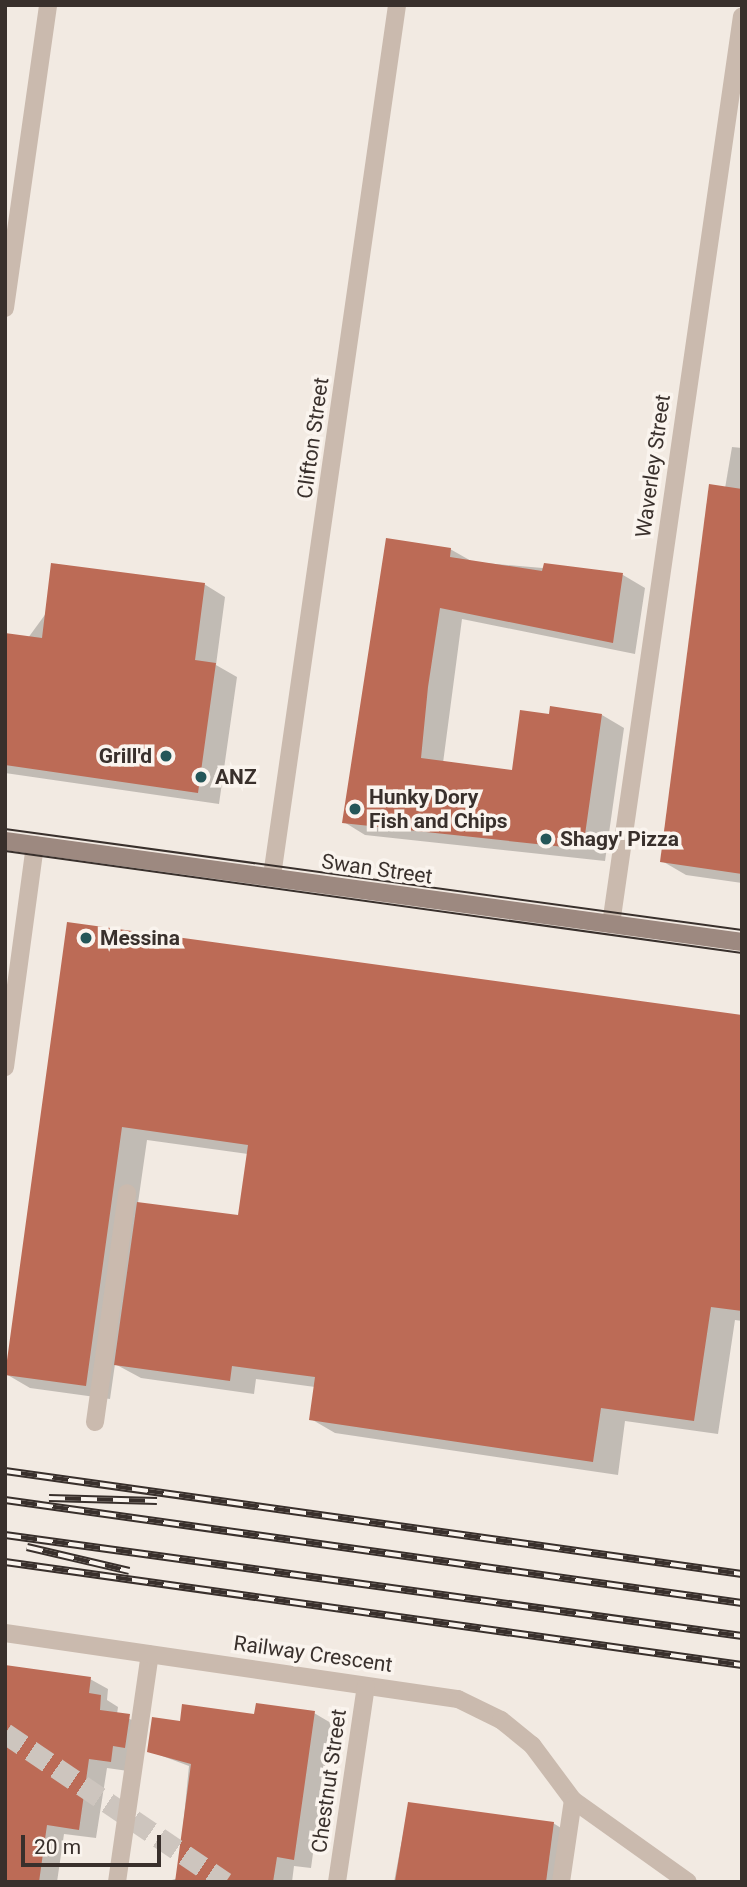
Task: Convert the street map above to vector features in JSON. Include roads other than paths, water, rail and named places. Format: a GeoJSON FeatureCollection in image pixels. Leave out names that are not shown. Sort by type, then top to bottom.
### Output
{"type":"FeatureCollection","features":[{"type":"Feature","properties":{"kind":"main road","name":"Swan Street"},"geometry":{"type":"LineString","coordinates":[[5,841],[742,942]]}},
{"type":"Feature","properties":{"kind":"street"},"geometry":{"type":"LineString","coordinates":[[5,308],[48,5]]}},
{"type":"Feature","properties":{"kind":"street","name":"Clifton Street"},"geometry":{"type":"LineString","coordinates":[[272,876],[397,5]]}},
{"type":"Feature","properties":{"kind":"street","name":"Waverley Street"},"geometry":{"type":"LineString","coordinates":[[611,924],[742,16]]}},
{"type":"Feature","properties":{"kind":"street"},"geometry":{"type":"LineString","coordinates":[[5,1067],[35,845]]}},
{"type":"Feature","properties":{"kind":"street"},"geometry":{"type":"LineString","coordinates":[[95,1422],[127,1193]]}},
{"type":"Feature","properties":{"kind":"street","name":"Railway Crescent"},"geometry":{"type":"LineString","coordinates":[[5,1633],[366,1686],[423,1689],[501,1720],[532,1745],[573,1800],[688,1882]]}},
{"type":"Feature","properties":{"kind":"street"},"geometry":{"type":"LineString","coordinates":[[117,1882],[150,1654]]}},
{"type":"Feature","properties":{"kind":"street","name":"Chestnut Street"},"geometry":{"type":"LineString","coordinates":[[337,1882],[366,1686]]}},
{"type":"Feature","properties":{"kind":"street"},"geometry":{"type":"LineString","coordinates":[[561,1882],[573,1800]]}},
{"type":"Feature","properties":{"kind":"tunnel"},"geometry":{"type":"LineString","coordinates":[[5,1733],[225,1882]]}},
{"type":"Feature","properties":{"kind":"tram line"},"geometry":{"type":"LineString","coordinates":[[5,829],[742,930]]}},
{"type":"Feature","properties":{"kind":"tram line"},"geometry":{"type":"LineString","coordinates":[[5,851],[742,953]]}},
{"type":"Feature","properties":{"kind":"railway"},"geometry":{"type":"LineString","coordinates":[[5,1471],[742,1574]]}},
{"type":"Feature","properties":{"kind":"railway"},"geometry":{"type":"LineString","coordinates":[[49,1498],[157,1501]]}},
{"type":"Feature","properties":{"kind":"railway"},"geometry":{"type":"LineString","coordinates":[[5,1500],[742,1603]]}},
{"type":"Feature","properties":{"kind":"railway"},"geometry":{"type":"LineString","coordinates":[[5,1535],[742,1636]]}},
{"type":"Feature","properties":{"kind":"railway"},"geometry":{"type":"LineString","coordinates":[[27,1547],[129,1571]]}},
{"type":"Feature","properties":{"kind":"railway"},"geometry":{"type":"LineString","coordinates":[[5,1562],[742,1665]]}},
{"type":"Feature","properties":{"kind":"place","name":"Grill'd"},"geometry":{"type":"Point","coordinates":[166,756]}},
{"type":"Feature","properties":{"kind":"place","name":"ANZ"},"geometry":{"type":"Point","coordinates":[201,777]}},
{"type":"Feature","properties":{"kind":"place","name":"Hunky Dory Fish and Chips"},"geometry":{"type":"Point","coordinates":[355,809]}},
{"type":"Feature","properties":{"kind":"place","name":"Shagy' Pizza"},"geometry":{"type":"Point","coordinates":[546,839]}},
{"type":"Feature","properties":{"kind":"place","name":"Messina"},"geometry":{"type":"Point","coordinates":[86,938]}}]}
